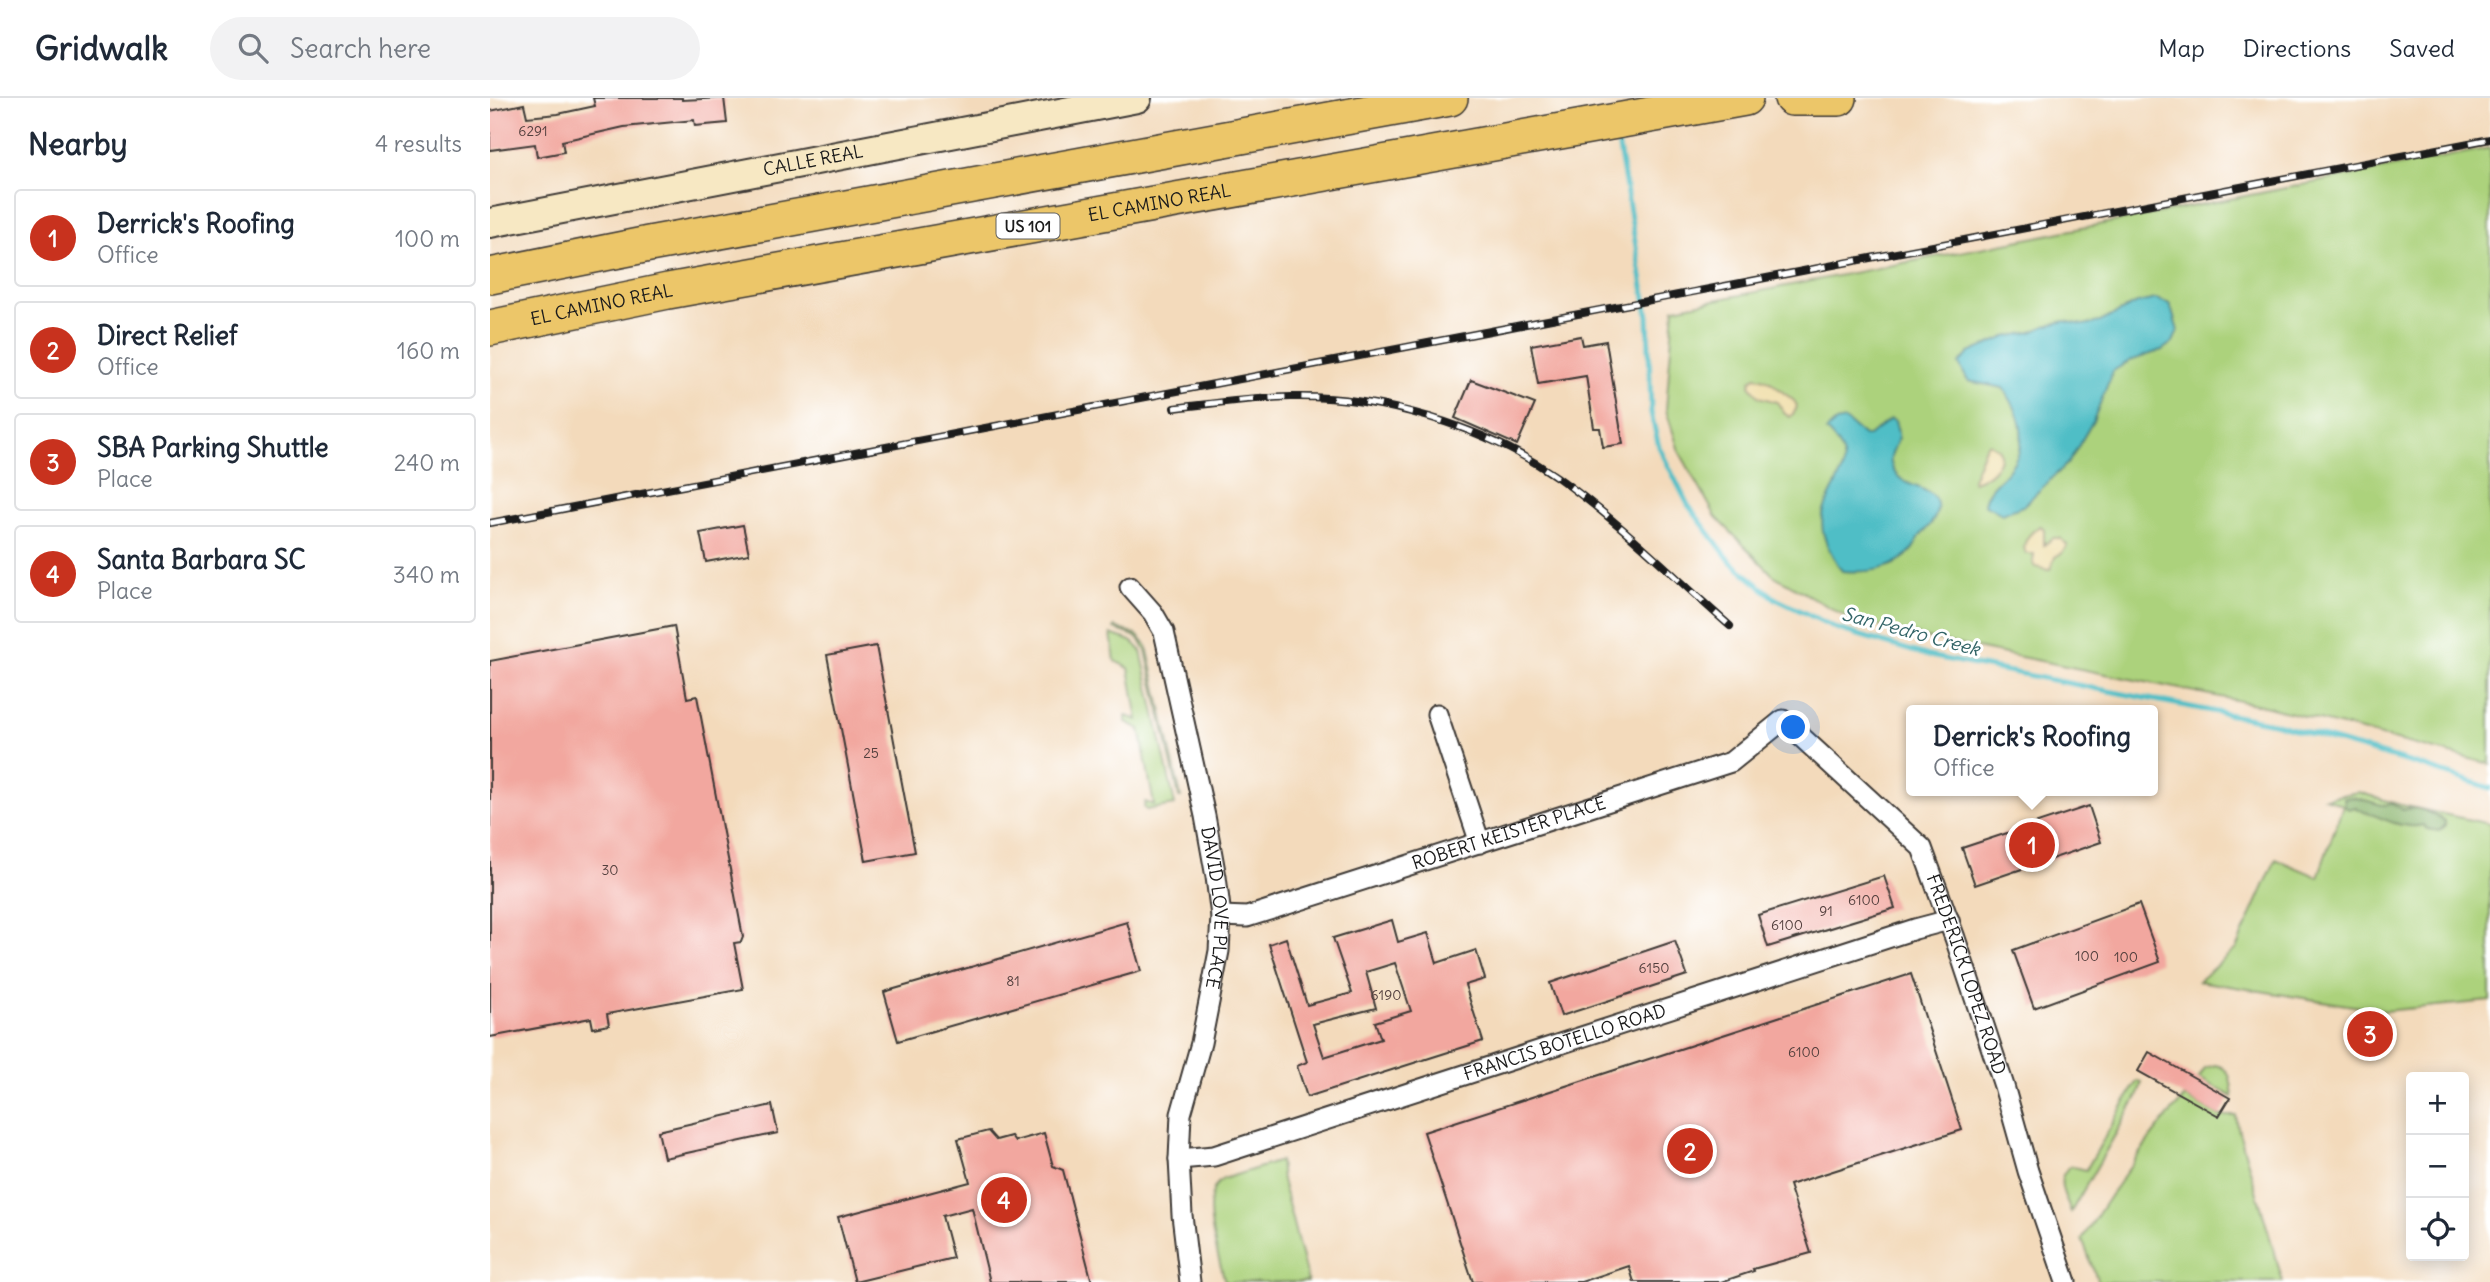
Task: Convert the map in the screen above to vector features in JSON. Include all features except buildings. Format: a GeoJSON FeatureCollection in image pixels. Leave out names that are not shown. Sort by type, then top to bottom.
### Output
{"type":"FeatureCollection","features":[{"type":"Feature","properties":{"kind":"highway"},"geometry":{"type":"LineString","coordinates":[[490,276],[649,244],[1450,98]]}},
{"type":"Feature","properties":{"kind":"highway","name":"EL CAMINO REAL"},"geometry":{"type":"LineString","coordinates":[[490,328],[668,290],[1745,98]]}},
{"type":"Feature","properties":{"kind":"highway"},"geometry":{"type":"LineString","coordinates":[[1792,98],[1839,98]]}},
{"type":"Feature","properties":{"kind":"main road","name":"CALLE REAL"},"geometry":{"type":"LineString","coordinates":[[490,223],[1137,98]]}},
{"type":"Feature","properties":{"kind":"street","name":"DAVID LOVE PLACE"},"geometry":{"type":"LineString","coordinates":[[1130,587],[1153,613],[1164,632],[1205,816],[1221,916],[1219,951],[1201,1043],[1181,1114],[1179,1158],[1182,1215],[1190,1282]]}},
{"type":"Feature","properties":{"kind":"street"},"geometry":{"type":"LineString","coordinates":[[1437,714],[1480,843]]}},
{"type":"Feature","properties":{"kind":"street","name":"ROBERT KEISTER PLACE"},"geometry":{"type":"LineString","coordinates":[[1221,916],[1247,917],[1731,762],[1783,720]]}},
{"type":"Feature","properties":{"kind":"street","name":"FREDERICK LOPEZ ROAD"},"geometry":{"type":"LineString","coordinates":[[1783,720],[1922,848],[1949,920],[2066,1282]]}},
{"type":"Feature","properties":{"kind":"street","name":"FRANCIS BOTELLO ROAD"},"geometry":{"type":"LineString","coordinates":[[1179,1158],[1214,1156],[1914,929],[1949,920]]}},
{"type":"Feature","properties":{"kind":"green space"},"geometry":{"type":"Polygon","coordinates":[[[2490,148],[2490,764],[2260,705],[1931,639],[1850,619],[1773,575],[1716,517],[1679,451],[1666,410],[1674,308],[2490,148]]]}},
{"type":"Feature","properties":{"kind":"green space"},"geometry":{"type":"Polygon","coordinates":[[[1115,627],[1137,635],[1147,646],[1181,797],[1146,651],[1134,636],[1114,629],[1115,627]]]}},
{"type":"Feature","properties":{"kind":"green space"},"geometry":{"type":"Polygon","coordinates":[[[1111,634],[1132,642],[1141,651],[1175,805],[1146,810],[1144,807],[1145,802],[1154,805],[1140,729],[1126,722],[1126,716],[1138,720],[1129,668],[1115,661],[1111,634]]]}},
{"type":"Feature","properties":{"kind":"green space"},"geometry":{"type":"Polygon","coordinates":[[[2358,792],[2401,805],[2490,824],[2490,1001],[2384,1011],[2198,981],[2236,949],[2276,859],[2318,877],[2343,805],[2325,798],[2358,792]]]}},
{"type":"Feature","properties":{"kind":"green space"},"geometry":{"type":"Polygon","coordinates":[[[2353,797],[2382,805],[2392,804],[2403,810],[2414,808],[2424,811],[2445,821],[2445,826],[2439,831],[2427,829],[2423,825],[2406,826],[2356,807],[2348,809],[2344,798],[2353,797]]]}},
{"type":"Feature","properties":{"kind":"green space"},"geometry":{"type":"Polygon","coordinates":[[[2215,1065],[2228,1073],[2233,1097],[2199,1078],[2205,1068],[2215,1065]]]}},
{"type":"Feature","properties":{"kind":"green space"},"geometry":{"type":"Polygon","coordinates":[[[2137,1081],[2142,1082],[2138,1095],[2071,1212],[2062,1188],[2063,1176],[2071,1166],[2086,1170],[2137,1081]]]}},
{"type":"Feature","properties":{"kind":"green space"},"geometry":{"type":"Polygon","coordinates":[[[2185,1097],[2219,1116],[2236,1116],[2283,1282],[2098,1282],[2082,1239],[2143,1148],[2185,1097]]]}},
{"type":"Feature","properties":{"kind":"green space"},"geometry":{"type":"Polygon","coordinates":[[[1280,1161],[1282,1180],[1308,1282],[1225,1282],[1210,1212],[1215,1187],[1223,1179],[1280,1161]]]}},
{"type":"Feature","properties":{"kind":"sand"},"geometry":{"type":"Polygon","coordinates":[[[1755,377],[1768,380],[1794,401],[1797,406],[1790,417],[1777,402],[1759,397],[1750,385],[1755,377]]]}},
{"type":"Feature","properties":{"kind":"sand"},"geometry":{"type":"Polygon","coordinates":[[[1989,443],[1999,449],[1997,465],[1989,474],[1973,482],[1985,447],[1989,443]]]}},
{"type":"Feature","properties":{"kind":"sand"},"geometry":{"type":"Polygon","coordinates":[[[2041,526],[2044,529],[2044,545],[2053,538],[2060,538],[2067,545],[2063,552],[2055,557],[2048,570],[2035,567],[2034,554],[2026,554],[2024,546],[2028,538],[2041,526]]]}},
{"type":"Feature","properties":{"kind":"water"},"geometry":{"type":"Polygon","coordinates":[[[2156,299],[2170,304],[2178,331],[2173,342],[2162,350],[2130,361],[2113,371],[2093,421],[2069,462],[2023,506],[2002,514],[1984,504],[1991,489],[2016,459],[2022,438],[2021,428],[2015,407],[2003,388],[1968,381],[1959,364],[1969,353],[2006,337],[2065,321],[2083,325],[2100,322],[2137,303],[2156,299]]]}},
{"type":"Feature","properties":{"kind":"water"},"geometry":{"type":"Polygon","coordinates":[[[1890,419],[1895,421],[1898,434],[1891,459],[1894,472],[1907,483],[1934,498],[1937,504],[1936,514],[1912,550],[1897,562],[1870,571],[1842,571],[1824,537],[1822,522],[1843,463],[1837,443],[1826,431],[1836,422],[1845,420],[1864,436],[1869,436],[1890,419]]]}},
{"type":"Feature","properties":{"kind":"waterway","name":"San Pedro Creek"},"geometry":{"type":"LineString","coordinates":[[1618,142],[1648,316],[1651,413],[1659,447],[1688,505],[1731,562],[1776,599],[1838,629],[1929,656],[2273,723],[2490,788]]}},
{"type":"Feature","properties":{"kind":"railway"},"geometry":{"type":"LineString","coordinates":[[490,523],[2490,139]]}},
{"type":"Feature","properties":{"kind":"railway"},"geometry":{"type":"LineString","coordinates":[[1174,408],[1262,398],[1325,398],[1395,408],[1464,429],[1528,459],[1580,494],[1730,626]]}},
{"type":"Feature","properties":{"kind":"place","name":"Derrick's Roofing"},"geometry":{"type":"Point","coordinates":[2032,845]}},
{"type":"Feature","properties":{"kind":"place","name":"SBA Parking Shuttle"},"geometry":{"type":"Point","coordinates":[2370,1034]}},
{"type":"Feature","properties":{"kind":"place","name":"Direct Relief"},"geometry":{"type":"Point","coordinates":[1690,1151]}},
{"type":"Feature","properties":{"kind":"place","name":"Santa Barbara SC"},"geometry":{"type":"Point","coordinates":[1004,1200]}}]}
